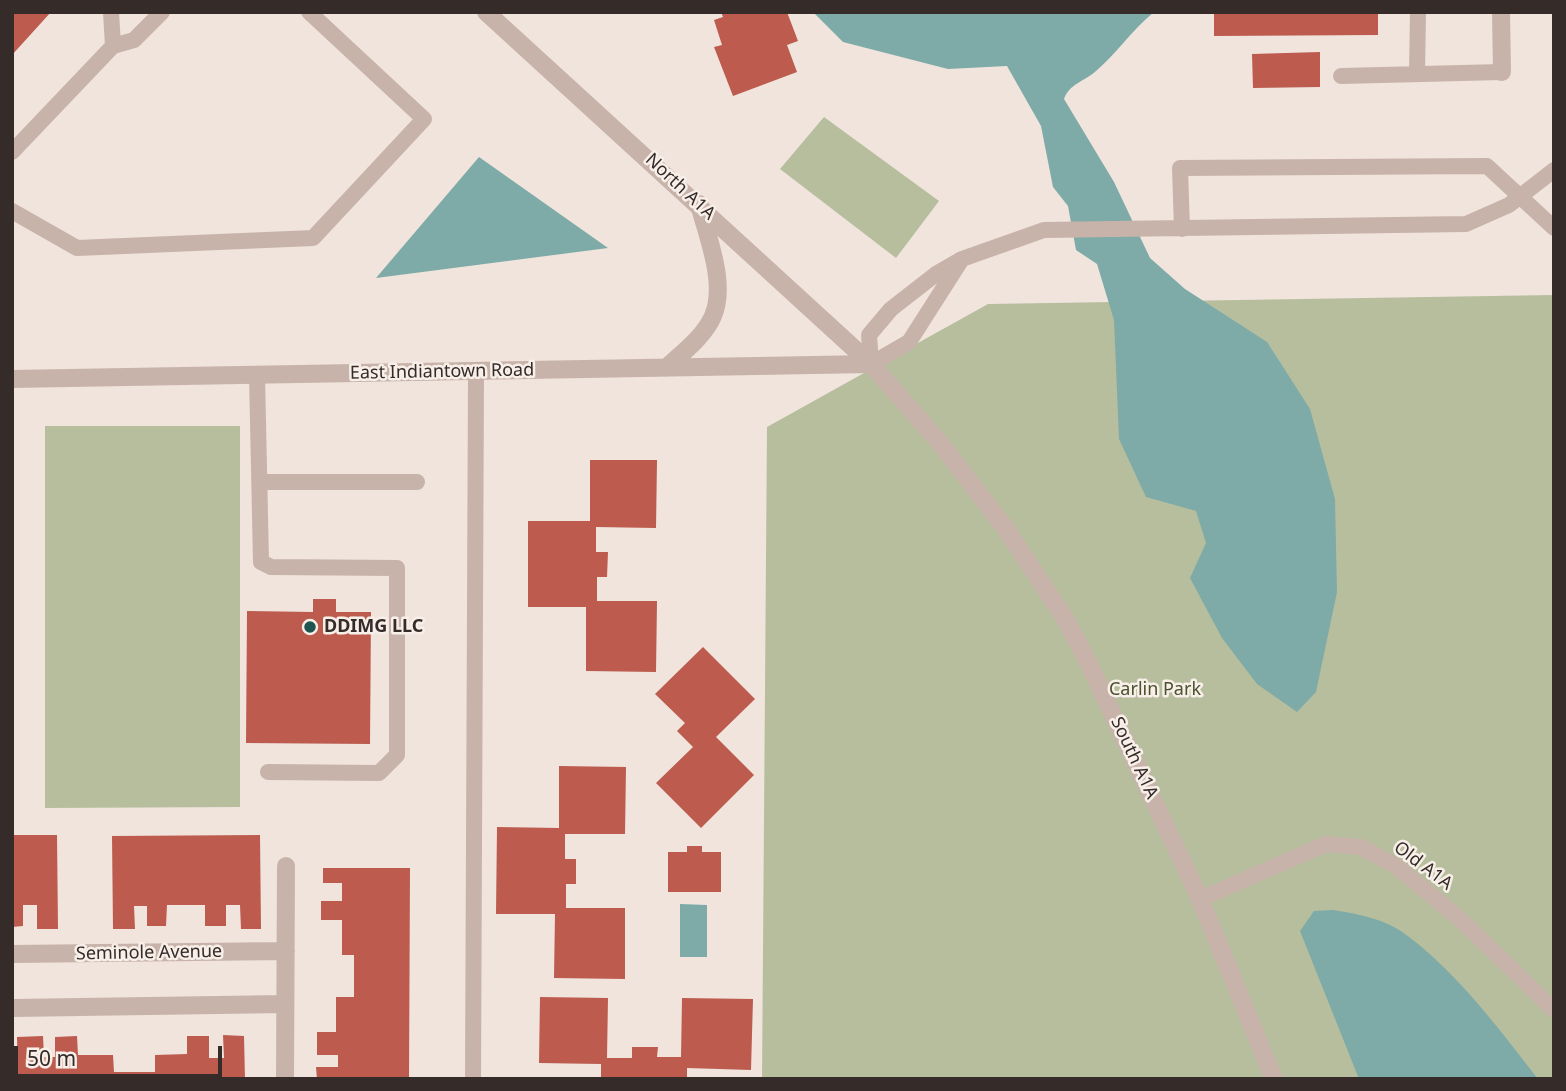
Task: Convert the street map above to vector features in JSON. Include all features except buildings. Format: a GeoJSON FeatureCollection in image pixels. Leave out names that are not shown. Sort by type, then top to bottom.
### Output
{"type":"FeatureCollection","features":[{"type":"Feature","properties":{"kind":"street","name":"North A1A"},"geometry":{"type":"LineString","coordinates":[[486,12],[871,364]]}},
{"type":"Feature","properties":{"kind":"street"},"geometry":{"type":"LineString","coordinates":[[1501,12],[1502,72]]}},
{"type":"Feature","properties":{"kind":"street"},"geometry":{"type":"LineString","coordinates":[[666,368],[697,339],[713,315],[717,291],[715,268],[699,204]]}},
{"type":"Feature","properties":{"kind":"street","name":"East Indiantown Road"},"geometry":{"type":"LineString","coordinates":[[12,379],[871,364]]}},
{"type":"Feature","properties":{"kind":"street","name":"South A1A"},"geometry":{"type":"LineString","coordinates":[[871,364],[940,443],[998,519],[1066,621],[1200,898],[1274,1079]]}},
{"type":"Feature","properties":{"kind":"street"},"geometry":{"type":"LineString","coordinates":[[285,1079],[286,866]]}},
{"type":"Feature","properties":{"kind":"street","name":"Seminole Avenue"},"geometry":{"type":"LineString","coordinates":[[12,954],[286,951]]}},
{"type":"Feature","properties":{"kind":"street"},"geometry":{"type":"LineString","coordinates":[[12,1008],[285,1004]]}},
{"type":"Feature","properties":{"kind":"lane"},"geometry":{"type":"LineString","coordinates":[[111,12],[113,46]]}},
{"type":"Feature","properties":{"kind":"lane"},"geometry":{"type":"LineString","coordinates":[[12,152],[113,46],[134,40],[162,12]]}},
{"type":"Feature","properties":{"kind":"lane"},"geometry":{"type":"LineString","coordinates":[[12,211],[77,248],[313,237],[424,119],[309,12]]}},
{"type":"Feature","properties":{"kind":"lane"},"geometry":{"type":"LineString","coordinates":[[1417,74],[1418,12]]}},
{"type":"Feature","properties":{"kind":"lane"},"geometry":{"type":"LineString","coordinates":[[1341,76],[1502,72]]}},
{"type":"Feature","properties":{"kind":"lane"},"geometry":{"type":"LineString","coordinates":[[1182,229],[1180,168],[1487,166],[1554,228]]}},
{"type":"Feature","properties":{"kind":"lane"},"geometry":{"type":"LineString","coordinates":[[962,259],[909,342],[871,364],[869,335],[891,309],[936,274],[962,259],[1044,230],[1466,224],[1509,205],[1554,170]]}},
{"type":"Feature","properties":{"kind":"lane"},"geometry":{"type":"LineString","coordinates":[[473,1079],[476,371]]}},
{"type":"Feature","properties":{"kind":"lane"},"geometry":{"type":"LineString","coordinates":[[257,375],[261,562],[271,567],[397,568],[397,755],[379,773],[268,772]]}},
{"type":"Feature","properties":{"kind":"lane"},"geometry":{"type":"LineString","coordinates":[[260,482],[417,482]]}},
{"type":"Feature","properties":{"kind":"lane","name":"Old A1A"},"geometry":{"type":"LineString","coordinates":[[1200,898],[1326,844],[1361,847],[1396,866],[1461,920],[1554,1010]]}},
{"type":"Feature","properties":{"kind":"green space"},"geometry":{"type":"Polygon","coordinates":[[[824,117],[939,201],[896,258],[780,169],[824,117]]]}},
{"type":"Feature","properties":{"kind":"green space","name":"Carlin Park"},"geometry":{"type":"Polygon","coordinates":[[[1554,295],[1554,1079],[762,1079],[767,427],[988,304],[1554,295]]]}},
{"type":"Feature","properties":{"kind":"green space"},"geometry":{"type":"Polygon","coordinates":[[[45,426],[240,426],[240,807],[45,808],[45,426]]]}},
{"type":"Feature","properties":{"kind":"water"},"geometry":{"type":"Polygon","coordinates":[[[813,12],[1154,12],[1104,64],[1070,90],[1064,99],[1114,182],[1150,258],[1185,289],[1267,342],[1310,409],[1335,499],[1337,592],[1316,692],[1297,712],[1257,684],[1222,638],[1190,578],[1206,543],[1196,511],[1146,497],[1119,439],[1114,320],[1097,264],[1076,250],[1068,206],[1053,187],[1041,126],[1007,66],[948,69],[843,42],[813,12]]]}},
{"type":"Feature","properties":{"kind":"water"},"geometry":{"type":"Polygon","coordinates":[[[479,157],[608,248],[376,278],[479,157]]]}},
{"type":"Feature","properties":{"kind":"water"},"geometry":{"type":"Polygon","coordinates":[[[680,904],[707,905],[707,957],[680,957],[680,904]]]}},
{"type":"Feature","properties":{"kind":"water"},"geometry":{"type":"Polygon","coordinates":[[[1333,910],[1389,924],[1424,949],[1460,983],[1538,1079],[1359,1079],[1300,931],[1314,911],[1333,910]]]}},
{"type":"Feature","properties":{"kind":"place","name":"DDIMG LLC"},"geometry":{"type":"Point","coordinates":[310,627]}}]}
